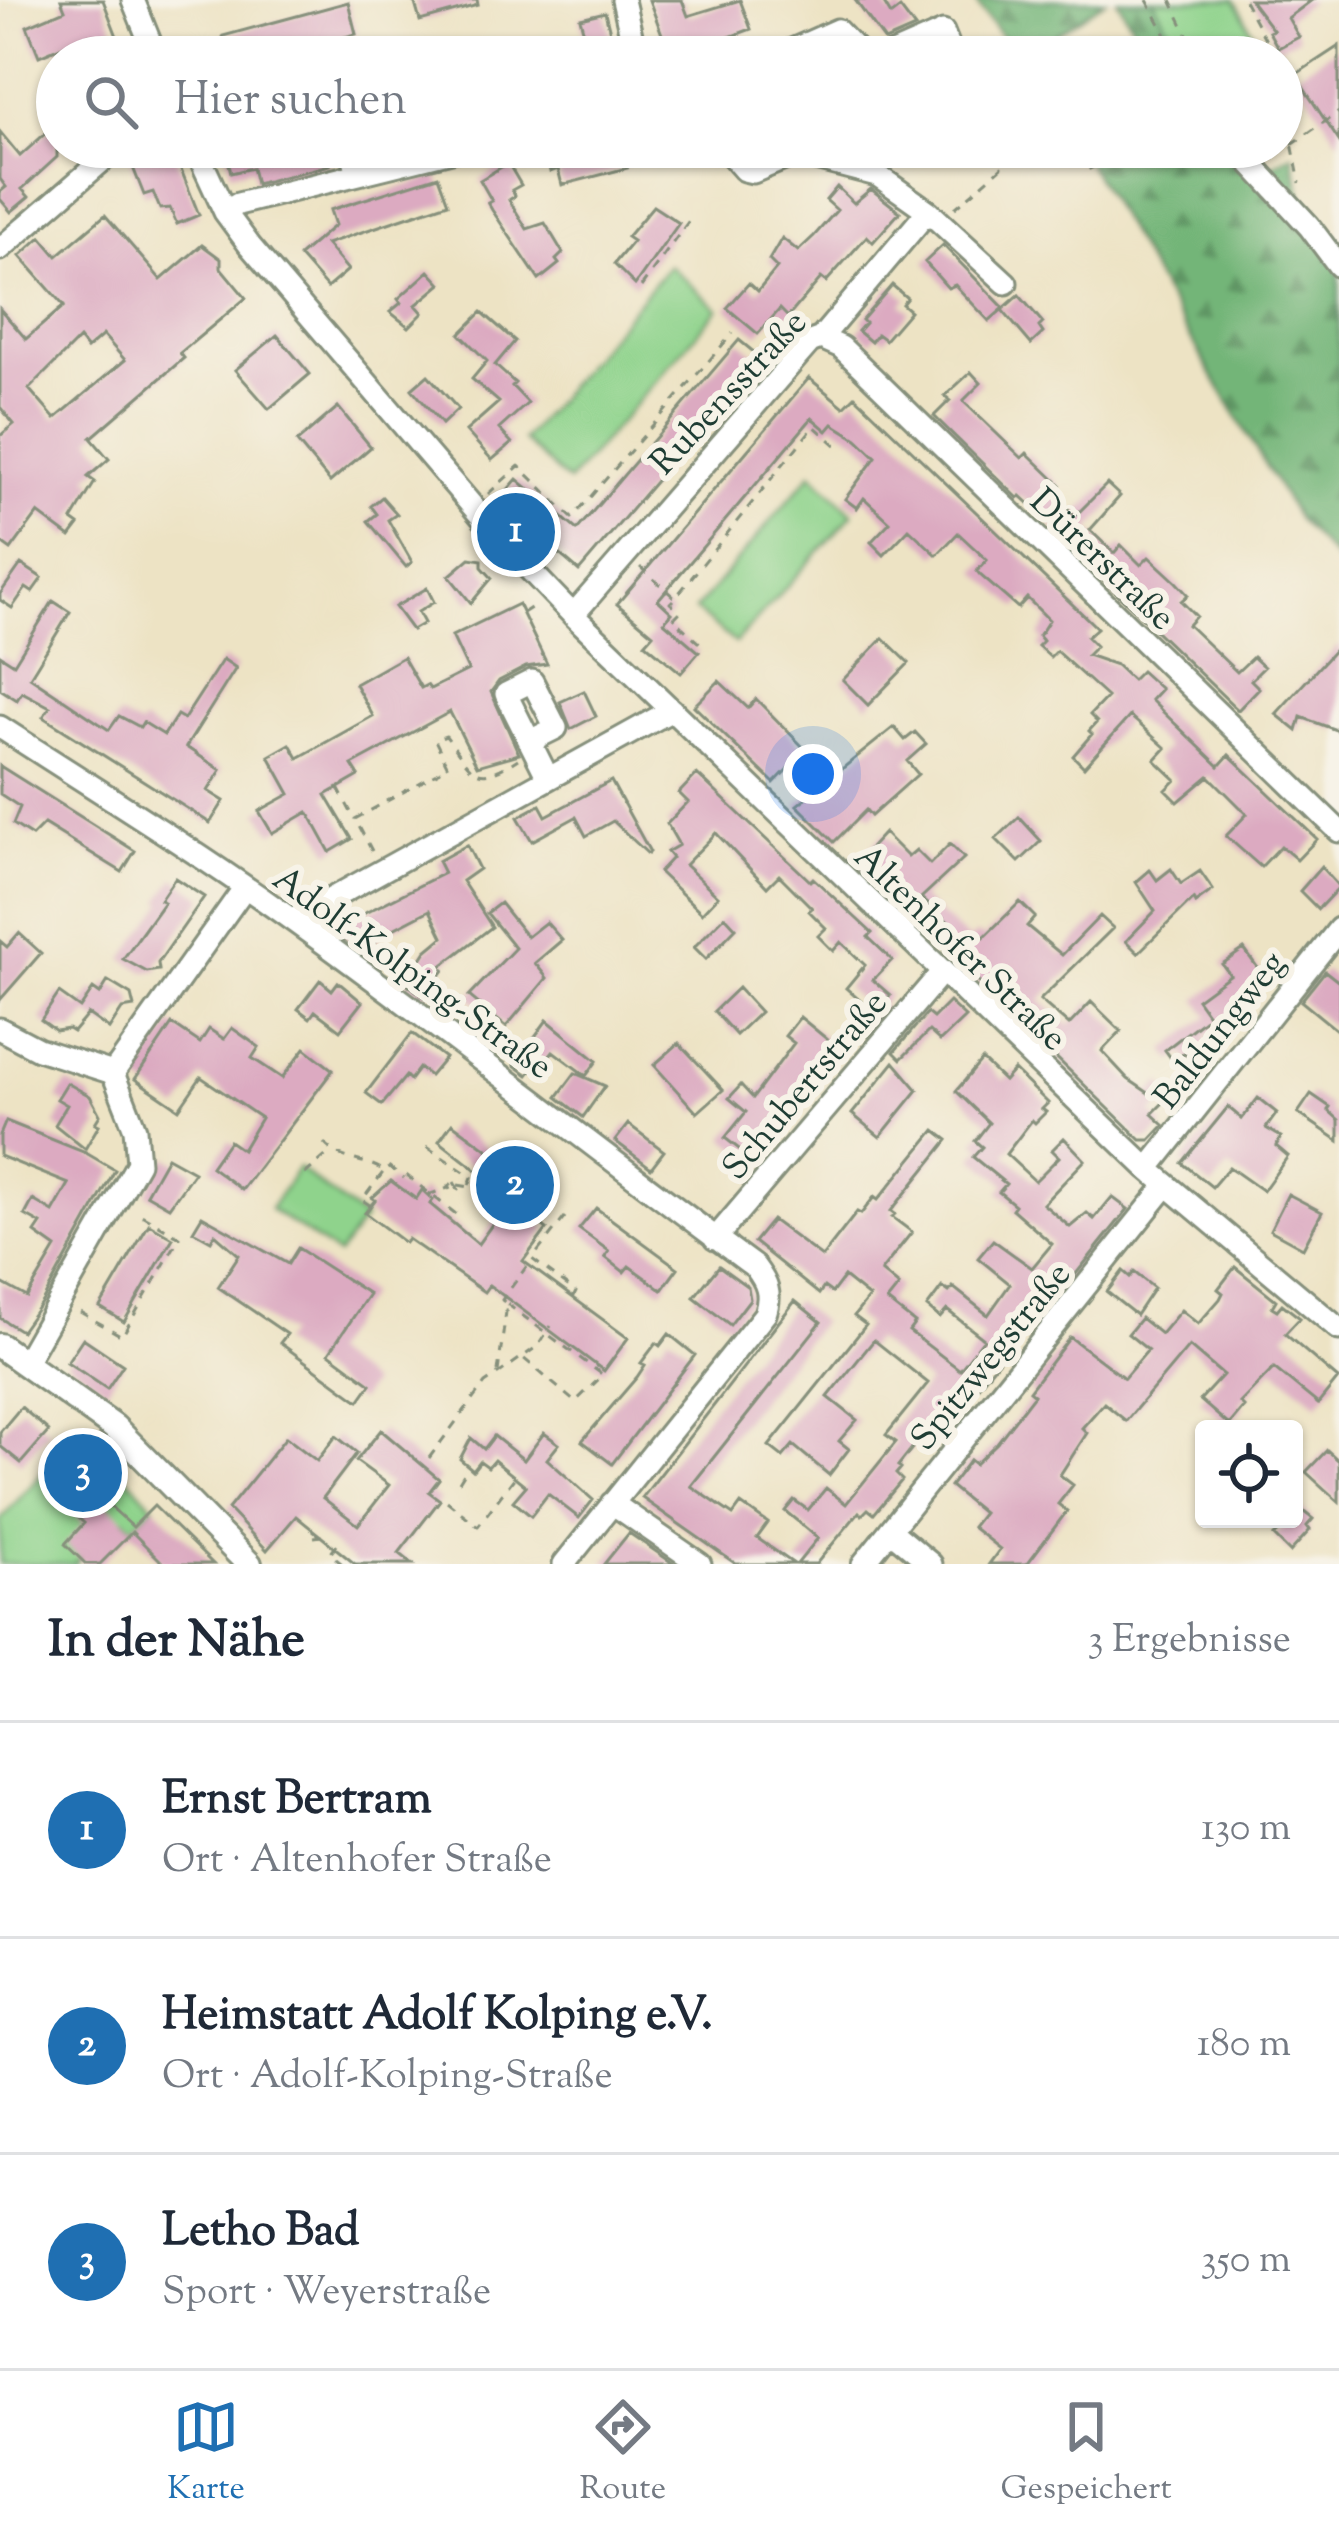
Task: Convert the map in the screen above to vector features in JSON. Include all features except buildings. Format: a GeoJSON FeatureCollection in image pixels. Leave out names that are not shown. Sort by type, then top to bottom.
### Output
{"type":"FeatureCollection","features":[{"type":"Feature","properties":{"kind":"main road"},"geometry":{"type":"LineString","coordinates":[[0,1346],[114,1427],[249,1564]]}},
{"type":"Feature","properties":{"kind":"street"},"geometry":{"type":"LineString","coordinates":[[133,0],[148,36]]}},
{"type":"Feature","properties":{"kind":"street"},"geometry":{"type":"LineString","coordinates":[[623,0],[631,36]]}},
{"type":"Feature","properties":{"kind":"street"},"geometry":{"type":"LineString","coordinates":[[0,249],[94,168]]}},
{"type":"Feature","properties":{"kind":"street","name":"Altenhofer Straße"},"geometry":{"type":"LineString","coordinates":[[205,168],[225,212],[473,507],[573,615],[1166,1186],[1339,1329]]}},
{"type":"Feature","properties":{"kind":"street"},"geometry":{"type":"LineString","coordinates":[[356,168],[358,174]]}},
{"type":"Feature","properties":{"kind":"street"},"geometry":{"type":"LineString","coordinates":[[225,212],[238,204],[382,168]]}},
{"type":"Feature","properties":{"kind":"street"},"geometry":{"type":"LineString","coordinates":[[857,168],[877,175],[934,216],[1006,283]]}},
{"type":"Feature","properties":{"kind":"street"},"geometry":{"type":"LineString","coordinates":[[1256,168],[1310,226],[1339,266]]}},
{"type":"Feature","properties":{"kind":"street","name":"Rubensstraße"},"geometry":{"type":"LineString","coordinates":[[573,615],[810,341],[821,338],[934,216]]}},
{"type":"Feature","properties":{"kind":"street","name":"Dürerstraße"},"geometry":{"type":"LineString","coordinates":[[821,338],[842,347],[1339,831]]}},
{"type":"Feature","properties":{"kind":"street"},"geometry":{"type":"LineString","coordinates":[[293,920],[672,710]]}},
{"type":"Feature","properties":{"kind":"street","name":"Adolf-Kolping-Straße"},"geometry":{"type":"LineString","coordinates":[[0,727],[293,920],[754,1268],[769,1290],[765,1314],[612,1503]]}},
{"type":"Feature","properties":{"kind":"street"},"geometry":{"type":"LineString","coordinates":[[523,748],[548,778]]}},
{"type":"Feature","properties":{"kind":"street"},"geometry":{"type":"LineString","coordinates":[[113,1073],[245,887]]}},
{"type":"Feature","properties":{"kind":"street","name":"Baldungweg"},"geometry":{"type":"LineString","coordinates":[[1148,1169],[1339,929]]}},
{"type":"Feature","properties":{"kind":"street","name":"Schubertstraße"},"geometry":{"type":"LineString","coordinates":[[716,1239],[942,972]]}},
{"type":"Feature","properties":{"kind":"street"},"geometry":{"type":"LineString","coordinates":[[0,1029],[38,1049],[113,1073]]}},
{"type":"Feature","properties":{"kind":"street"},"geometry":{"type":"LineString","coordinates":[[25,1363],[138,1163],[140,1148],[113,1073]]}},
{"type":"Feature","properties":{"kind":"street","name":"Spitzwegstraße"},"geometry":{"type":"LineString","coordinates":[[863,1564],[1166,1186]]}},
{"type":"Feature","properties":{"kind":"street"},"geometry":{"type":"LineString","coordinates":[[564,1564],[612,1503],[700,1564]]}},
{"type":"Feature","properties":{"kind":"street"},"geometry":{"type":"LineString","coordinates":[[890,1530],[931,1564]]}},
{"type":"Feature","properties":{"kind":"path"},"geometry":{"type":"LineString","coordinates":[[1147,0],[1167,36]]}},
{"type":"Feature","properties":{"kind":"path"},"geometry":{"type":"LineString","coordinates":[[1171,0],[1188,36]]}},
{"type":"Feature","properties":{"kind":"path"},"geometry":{"type":"LineString","coordinates":[[1244,0],[1264,36]]}},
{"type":"Feature","properties":{"kind":"path"},"geometry":{"type":"LineString","coordinates":[[1303,137],[1339,112]]}},
{"type":"Feature","properties":{"kind":"path"},"geometry":{"type":"LineString","coordinates":[[934,216],[997,168]]}},
{"type":"Feature","properties":{"kind":"path"},"geometry":{"type":"LineString","coordinates":[[1297,168],[1300,185]]}},
{"type":"Feature","properties":{"kind":"path"},"geometry":{"type":"LineString","coordinates":[[641,287],[690,219]]}},
{"type":"Feature","properties":{"kind":"path"},"geometry":{"type":"LineString","coordinates":[[473,507],[519,466],[572,518],[733,333]]}},
{"type":"Feature","properties":{"kind":"path"},"geometry":{"type":"LineString","coordinates":[[700,644],[673,619],[680,612],[670,603],[814,426],[837,446]]}},
{"type":"Feature","properties":{"kind":"path"},"geometry":{"type":"LineString","coordinates":[[625,554],[675,598]]}},
{"type":"Feature","properties":{"kind":"path"},"geometry":{"type":"LineString","coordinates":[[523,613],[538,603]]}},
{"type":"Feature","properties":{"kind":"path"},"geometry":{"type":"LineString","coordinates":[[355,819],[448,767],[435,740],[446,736],[480,776],[493,775],[519,759],[523,748]]}},
{"type":"Feature","properties":{"kind":"path"},"geometry":{"type":"LineString","coordinates":[[338,788],[381,868]]}},
{"type":"Feature","properties":{"kind":"path"},"geometry":{"type":"LineString","coordinates":[[324,1143],[331,1152],[385,1171]]}},
{"type":"Feature","properties":{"kind":"path"},"geometry":{"type":"LineString","coordinates":[[428,1147],[472,1177],[469,1184]]}},
{"type":"Feature","properties":{"kind":"path"},"geometry":{"type":"LineString","coordinates":[[304,1174],[331,1152]]}},
{"type":"Feature","properties":{"kind":"path"},"geometry":{"type":"LineString","coordinates":[[371,1206],[362,1200],[388,1166],[461,1219]]}},
{"type":"Feature","properties":{"kind":"path"},"geometry":{"type":"LineString","coordinates":[[482,1189],[488,1180]]}},
{"type":"Feature","properties":{"kind":"path"},"geometry":{"type":"LineString","coordinates":[[429,1195],[452,1182],[482,1189],[507,1204]]}},
{"type":"Feature","properties":{"kind":"path"},"geometry":{"type":"LineString","coordinates":[[61,1301],[122,1336],[180,1238],[118,1202]]}},
{"type":"Feature","properties":{"kind":"path"},"geometry":{"type":"LineString","coordinates":[[522,1357],[575,1402],[603,1375],[502,1300],[565,1217]]}},
{"type":"Feature","properties":{"kind":"path"},"geometry":{"type":"LineString","coordinates":[[532,1259],[576,1292],[573,1298]]}},
{"type":"Feature","properties":{"kind":"path"},"geometry":{"type":"LineString","coordinates":[[498,1373],[507,1304]]}},
{"type":"Feature","properties":{"kind":"path"},"geometry":{"type":"LineString","coordinates":[[429,1458],[485,1383],[538,1346],[551,1326]]}},
{"type":"Feature","properties":{"kind":"path"},"geometry":{"type":"LineString","coordinates":[[459,1482],[469,1466]]}},
{"type":"Feature","properties":{"kind":"path"},"geometry":{"type":"LineString","coordinates":[[447,1501],[478,1526],[515,1477]]}},
{"type":"Feature","properties":{"kind":"path"},"geometry":{"type":"LineString","coordinates":[[314,1537],[322,1536]]}},
{"type":"Feature","properties":{"kind":"path"},"geometry":{"type":"LineString","coordinates":[[337,1545],[330,1554],[341,1563],[346,1557]]}},
{"type":"Feature","properties":{"kind":"path"},"geometry":{"type":"LineString","coordinates":[[330,1564],[335,1558]]}},
{"type":"Feature","properties":{"kind":"green space"},"geometry":{"type":"Polygon","coordinates":[[[974,0],[1106,0],[1054,36],[1001,36],[974,0]]]}},
{"type":"Feature","properties":{"kind":"green space"},"geometry":{"type":"Polygon","coordinates":[[[1117,0],[1153,0],[1173,36],[1139,36],[1117,0]]]}},
{"type":"Feature","properties":{"kind":"green space"},"geometry":{"type":"Polygon","coordinates":[[[1153,0],[1234,0],[1255,36],[1173,36],[1153,0]]]}},
{"type":"Feature","properties":{"kind":"green space"},"geometry":{"type":"Polygon","coordinates":[[[1091,168],[1295,168],[1309,226],[1339,266],[1339,563],[1297,519],[1091,168]]]}},
{"type":"Feature","properties":{"kind":"green space"},"geometry":{"type":"Polygon","coordinates":[[[669,265],[718,309],[568,482],[523,440],[669,265]]]}},
{"type":"Feature","properties":{"kind":"green space"},"geometry":{"type":"Polygon","coordinates":[[[812,473],[853,514],[735,643],[695,610],[812,473]]]}},
{"type":"Feature","properties":{"kind":"green space"},"geometry":{"type":"Polygon","coordinates":[[[298,1168],[364,1219],[338,1255],[270,1209],[298,1168]]]}},
{"type":"Feature","properties":{"kind":"green space"},"geometry":{"type":"Polygon","coordinates":[[[82,1429],[154,1506],[133,1527],[125,1519],[116,1520],[75,1564],[0,1564],[0,1520],[82,1429]]]}},
{"type":"Feature","properties":{"kind":"place","name":"Ernst Bertram"},"geometry":{"type":"Point","coordinates":[516,532]}},
{"type":"Feature","properties":{"kind":"place","name":"Heimstatt Adolf Kolping e.V."},"geometry":{"type":"Point","coordinates":[515,1185]}},
{"type":"Feature","properties":{"kind":"place","name":"Letho Bad"},"geometry":{"type":"Point","coordinates":[83,1473]}}]}
